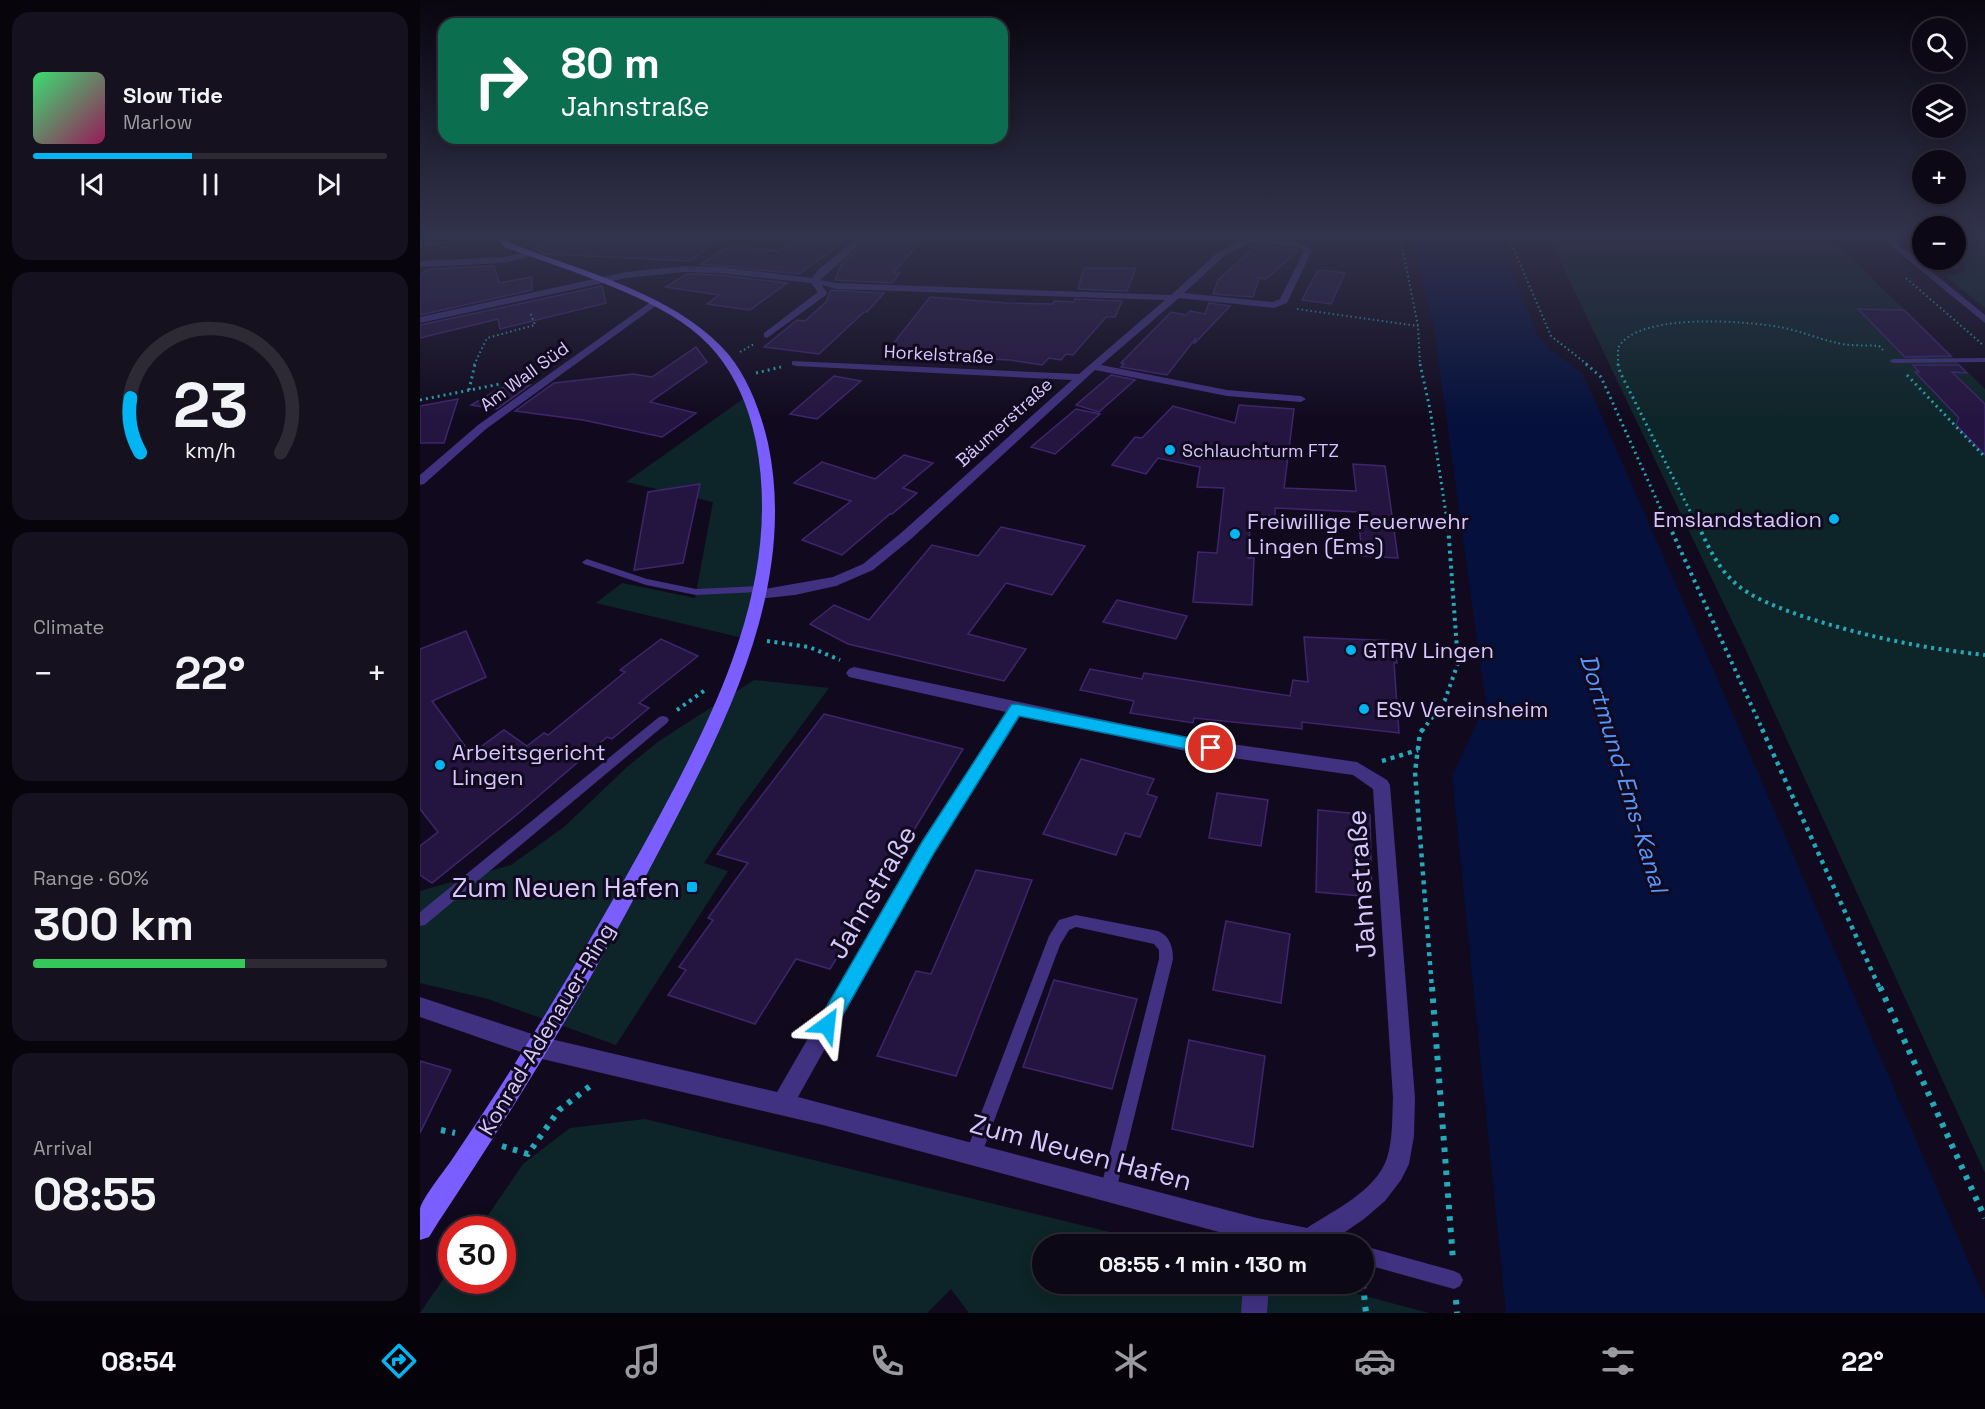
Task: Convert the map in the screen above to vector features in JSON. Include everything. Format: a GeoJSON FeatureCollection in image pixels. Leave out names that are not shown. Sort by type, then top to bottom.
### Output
{"type":"FeatureCollection","features":[{"type":"Feature","properties":{"kind":"main road","name":"Konrad-Adenauer-Ring"},"geometry":{"type":"LineString","coordinates":[[420,1228],[538,1047],[594,955],[689,776],[747,639],[769,526],[765,457],[753,408],[728,360],[707,338],[684,320],[636,297]]}},
{"type":"Feature","properties":{"kind":"street"},"geometry":{"type":"LineString","coordinates":[[420,320],[524,297]]}},
{"type":"Feature","properties":{"kind":"street"},"geometry":{"type":"LineString","coordinates":[[768,335],[817,297]]}},
{"type":"Feature","properties":{"kind":"street","name":"Bäumerstraße"},"geometry":{"type":"LineString","coordinates":[[758,591],[795,590],[836,581],[868,567],[906,536],[1081,377],[1174,297]]}},
{"type":"Feature","properties":{"kind":"street"},"geometry":{"type":"LineString","coordinates":[[1189,297],[1274,305],[1284,301],[1286,297]]}},
{"type":"Feature","properties":{"kind":"street"},"geometry":{"type":"LineString","coordinates":[[1957,297],[1985,320]]}},
{"type":"Feature","properties":{"kind":"street","name":"Am Wall Süd"},"geometry":{"type":"LineString","coordinates":[[420,481],[482,427],[652,305]]}},
{"type":"Feature","properties":{"kind":"street","name":"Horkelstraße"},"geometry":{"type":"LineString","coordinates":[[796,363],[1081,377]]}},
{"type":"Feature","properties":{"kind":"street"},"geometry":{"type":"LineString","coordinates":[[1094,367],[1227,393],[1301,399]]}},
{"type":"Feature","properties":{"kind":"street","name":"Jahnstraße"},"geometry":{"type":"LineString","coordinates":[[854,673],[1190,745],[1357,769],[1381,785],[1404,1098],[1402,1139],[1394,1171],[1373,1197],[1329,1234]]}},
{"type":"Feature","properties":{"kind":"street","name":"Jahnstraße"},"geometry":{"type":"LineString","coordinates":[[782,1104],[928,848],[1016,709]]}},
{"type":"Feature","properties":{"kind":"street","name":"Zum Neuen Hafen"},"geometry":{"type":"LineString","coordinates":[[420,1007],[538,1047],[782,1104],[1108,1191],[1247,1234]]}},
{"type":"Feature","properties":{"kind":"street"},"geometry":{"type":"LineString","coordinates":[[1254,1313],[1255,1294]]}},
{"type":"Feature","properties":{"kind":"lane"},"geometry":{"type":"LineString","coordinates":[[1893,361],[1985,360]]}},
{"type":"Feature","properties":{"kind":"lane"},"geometry":{"type":"LineString","coordinates":[[587,562],[645,582],[696,592],[758,591]]}},
{"type":"Feature","properties":{"kind":"lane"},"geometry":{"type":"LineString","coordinates":[[420,920],[663,720]]}},
{"type":"Feature","properties":{"kind":"lane"},"geometry":{"type":"LineString","coordinates":[[973,1155],[1054,941],[1064,925],[1076,921],[1158,938],[1166,948],[1166,959],[1108,1191]]}},
{"type":"Feature","properties":{"kind":"lane"},"geometry":{"type":"LineString","coordinates":[[1374,1258],[1454,1280]]}},
{"type":"Feature","properties":{"kind":"path"},"geometry":{"type":"LineString","coordinates":[[469,390],[474,366],[487,338],[535,325],[525,297]]}},
{"type":"Feature","properties":{"kind":"path"},"geometry":{"type":"LineString","coordinates":[[1412,297],[1418,326],[1420,367],[1430,409],[1447,517],[1458,663],[1445,700],[1420,733],[1415,772],[1454,1280]]}},
{"type":"Feature","properties":{"kind":"path"},"geometry":{"type":"LineString","coordinates":[[1534,297],[1551,336],[1560,347],[1593,368],[1601,377],[1985,1218]]}},
{"type":"Feature","properties":{"kind":"path"},"geometry":{"type":"LineString","coordinates":[[1928,297],[1985,347]]}},
{"type":"Feature","properties":{"kind":"path"},"geometry":{"type":"LineString","coordinates":[[1274,305],[1349,318],[1418,326]]}},
{"type":"Feature","properties":{"kind":"path"},"geometry":{"type":"LineString","coordinates":[[1985,457],[1879,346],[1843,344],[1778,327],[1719,322],[1670,324],[1646,328],[1629,334],[1618,345],[1616,357],[1620,372],[1714,561],[1737,585],[1768,603],[1816,621],[1883,640],[1939,651],[1985,655]]}},
{"type":"Feature","properties":{"kind":"path"},"geometry":{"type":"LineString","coordinates":[[728,360],[768,335]]}},
{"type":"Feature","properties":{"kind":"path"},"geometry":{"type":"LineString","coordinates":[[738,378],[796,363]]}},
{"type":"Feature","properties":{"kind":"path"},"geometry":{"type":"LineString","coordinates":[[420,400],[557,373]]}},
{"type":"Feature","properties":{"kind":"path"},"geometry":{"type":"LineString","coordinates":[[747,639],[808,647],[843,662],[854,673]]}},
{"type":"Feature","properties":{"kind":"path"},"geometry":{"type":"LineString","coordinates":[[663,720],[736,669]]}},
{"type":"Feature","properties":{"kind":"path"},"geometry":{"type":"LineString","coordinates":[[1357,769],[1418,750]]}},
{"type":"Feature","properties":{"kind":"path"},"geometry":{"type":"LineString","coordinates":[[528,1154],[559,1110],[618,1067]]}},
{"type":"Feature","properties":{"kind":"path"},"geometry":{"type":"LineString","coordinates":[[1364,1294],[1365,1313]]}},
{"type":"Feature","properties":{"kind":"green space","name":"Emslandstadion"},"geometry":{"type":"Polygon","coordinates":[[[1577,297],[1891,297],[1985,389],[1985,1173],[1745,648],[1577,297]]]}},
{"type":"Feature","properties":{"kind":"green space"},"geometry":{"type":"Polygon","coordinates":[[[1972,297],[1985,297],[1985,308],[1972,297]]]}},
{"type":"Feature","properties":{"kind":"green space"},"geometry":{"type":"Polygon","coordinates":[[[743,399],[753,408],[769,526],[747,639],[596,603],[622,583],[695,598],[713,502],[626,482],[743,399]]]}},
{"type":"Feature","properties":{"kind":"green space"},"geometry":{"type":"Polygon","coordinates":[[[754,680],[829,688],[741,807],[704,863],[728,871],[616,1045],[488,999],[420,983],[420,891],[511,865],[564,827],[627,767],[659,741],[754,680]]]}},
{"type":"Feature","properties":{"kind":"green space"},"geometry":{"type":"Polygon","coordinates":[[[645,1119],[1118,1234],[1032,1234],[1032,1294],[1357,1294],[1429,1313],[969,1313],[951,1289],[927,1313],[420,1313],[438,1287],[438,1294],[516,1294],[516,1216],[488,1216],[523,1164],[570,1128],[645,1119]]]}},
{"type":"Feature","properties":{"kind":"water","name":"Dortmund-Ems-Kanal"},"geometry":{"type":"Polygon","coordinates":[[[1426,297],[1522,297],[1538,336],[1550,349],[1583,374],[1721,687],[1985,1300],[1985,1313],[1506,1313],[1452,776],[1486,704],[1434,329],[1426,297]]]}},
{"type":"Feature","properties":{"kind":"building"},"geometry":{"type":"Polygon","coordinates":[[[420,297],[499,297],[420,315],[420,297]]]}},
{"type":"Feature","properties":{"kind":"building"},"geometry":{"type":"Polygon","coordinates":[[[549,297],[605,297],[606,303],[500,329],[498,319],[420,338],[420,325],[549,297]]]}},
{"type":"Feature","properties":{"kind":"building"},"geometry":{"type":"Polygon","coordinates":[[[716,297],[767,297],[750,310],[707,304],[716,297]]]}},
{"type":"Feature","properties":{"kind":"building"},"geometry":{"type":"Polygon","coordinates":[[[828,297],[880,297],[867,312],[864,312],[819,354],[764,347],[797,320],[805,321],[826,302],[828,297]]]}},
{"type":"Feature","properties":{"kind":"building"},"geometry":{"type":"Polygon","coordinates":[[[930,297],[1053,304],[1054,301],[1074,302],[1075,299],[1122,301],[1115,317],[1106,317],[1073,355],[1066,354],[1061,360],[1049,358],[1042,365],[1010,360],[885,354],[930,297]]]}},
{"type":"Feature","properties":{"kind":"building"},"geometry":{"type":"Polygon","coordinates":[[[1303,297],[1334,297],[1331,304],[1302,300],[1303,297]]]}},
{"type":"Feature","properties":{"kind":"building"},"geometry":{"type":"Polygon","coordinates":[[[1209,303],[1230,306],[1194,344],[1196,338],[1167,375],[1121,367],[1124,364],[1121,363],[1171,312],[1186,315],[1190,311],[1205,314],[1209,303]]]}},
{"type":"Feature","properties":{"kind":"building"},"geometry":{"type":"Polygon","coordinates":[[[1858,309],[1904,310],[1951,356],[1905,357],[1858,309]]]}},
{"type":"Feature","properties":{"kind":"building"},"geometry":{"type":"Polygon","coordinates":[[[696,347],[707,362],[650,402],[696,413],[662,437],[583,420],[515,411],[554,383],[633,374],[652,377],[696,347]]]}},
{"type":"Feature","properties":{"kind":"building"},"geometry":{"type":"Polygon","coordinates":[[[1913,365],[1959,365],[1967,373],[1952,372],[1985,404],[1985,455],[1956,425],[1959,418],[1915,372],[1919,372],[1913,365]]]}},
{"type":"Feature","properties":{"kind":"building"},"geometry":{"type":"Polygon","coordinates":[[[1111,375],[1135,380],[1099,412],[1076,405],[1111,375]]]}},
{"type":"Feature","properties":{"kind":"building"},"geometry":{"type":"Polygon","coordinates":[[[834,376],[861,381],[817,419],[790,414],[834,376]]]}},
{"type":"Feature","properties":{"kind":"building"},"geometry":{"type":"Polygon","coordinates":[[[530,385],[497,409],[471,405],[500,388],[530,385]]]}},
{"type":"Feature","properties":{"kind":"building"},"geometry":{"type":"Polygon","coordinates":[[[458,399],[444,443],[420,443],[420,406],[458,399]]]}},
{"type":"Feature","properties":{"kind":"building"},"geometry":{"type":"Polygon","coordinates":[[[1239,405],[1294,409],[1284,488],[1356,491],[1353,464],[1385,466],[1398,558],[1362,556],[1358,512],[1275,508],[1275,516],[1251,515],[1248,558],[1254,558],[1252,605],[1193,602],[1198,552],[1217,553],[1224,488],[1197,487],[1200,467],[1158,458],[1146,474],[1112,465],[1135,437],[1142,438],[1173,406],[1235,423],[1239,405]]]}},
{"type":"Feature","properties":{"kind":"building"},"geometry":{"type":"Polygon","coordinates":[[[1076,409],[1100,414],[1055,454],[1031,447],[1076,409]]]}},
{"type":"Feature","properties":{"kind":"building"},"geometry":{"type":"Polygon","coordinates":[[[904,455],[933,463],[903,488],[917,493],[892,514],[842,555],[802,540],[851,501],[794,483],[822,462],[875,479],[904,455]]]}},
{"type":"Feature","properties":{"kind":"building"},"geometry":{"type":"Polygon","coordinates":[[[700,484],[683,563],[634,570],[648,492],[700,484]]]}},
{"type":"Feature","properties":{"kind":"building"},"geometry":{"type":"Polygon","coordinates":[[[1001,527],[1085,546],[1052,595],[1006,583],[968,634],[1026,649],[1004,681],[848,644],[810,624],[834,605],[869,620],[932,545],[978,556],[1001,527]]]}},
{"type":"Feature","properties":{"kind":"building"},"geometry":{"type":"Polygon","coordinates":[[[1117,600],[1187,616],[1176,639],[1103,622],[1117,600]]]}},
{"type":"Feature","properties":{"kind":"building"},"geometry":{"type":"Polygon","coordinates":[[[466,631],[486,677],[432,701],[471,754],[504,730],[527,746],[544,733],[548,735],[625,672],[620,670],[661,639],[698,656],[639,703],[649,708],[612,739],[607,737],[520,812],[432,883],[420,875],[420,846],[438,832],[420,809],[420,649],[466,631]]]}},
{"type":"Feature","properties":{"kind":"building"},"geometry":{"type":"Polygon","coordinates":[[[1304,637],[1395,641],[1397,663],[1394,663],[1399,733],[1302,722],[1302,729],[1194,718],[1193,723],[1130,713],[1134,701],[1080,690],[1090,669],[1142,679],[1144,673],[1290,696],[1293,680],[1308,682],[1304,637]]]}},
{"type":"Feature","properties":{"kind":"building"},"geometry":{"type":"Polygon","coordinates":[[[824,714],[963,749],[830,969],[796,959],[755,1024],[668,995],[686,970],[679,967],[713,920],[708,918],[748,863],[717,854],[824,714]]]}},
{"type":"Feature","properties":{"kind":"building"},"geometry":{"type":"Polygon","coordinates":[[[1081,759],[1154,779],[1147,794],[1157,797],[1140,837],[1125,833],[1116,855],[1043,834],[1081,759]]]}},
{"type":"Feature","properties":{"kind":"building"},"geometry":{"type":"Polygon","coordinates":[[[1217,793],[1268,800],[1261,846],[1209,838],[1217,793]]]}},
{"type":"Feature","properties":{"kind":"building"},"geometry":{"type":"Polygon","coordinates":[[[1318,810],[1370,815],[1372,897],[1316,892],[1318,810]]]}},
{"type":"Feature","properties":{"kind":"building"},"geometry":{"type":"Polygon","coordinates":[[[976,870],[1032,880],[956,1076],[877,1056],[916,971],[931,974],[976,870]]]}},
{"type":"Feature","properties":{"kind":"building"},"geometry":{"type":"Polygon","coordinates":[[[1226,921],[1290,934],[1281,1003],[1213,990],[1226,921]]]}},
{"type":"Feature","properties":{"kind":"building"},"geometry":{"type":"Polygon","coordinates":[[[1054,980],[1137,999],[1112,1089],[1023,1067],[1054,980]]]}},
{"type":"Feature","properties":{"kind":"building"},"geometry":{"type":"Polygon","coordinates":[[[1189,1040],[1265,1056],[1253,1147],[1172,1129],[1189,1040]]]}},
{"type":"Feature","properties":{"kind":"building"},"geometry":{"type":"Polygon","coordinates":[[[420,1061],[451,1070],[420,1133],[420,1061]]]}},
{"type":"Feature","properties":{"kind":"place","name":"Schlauchturm FTZ"},"geometry":{"type":"Point","coordinates":[1170,450]}},
{"type":"Feature","properties":{"kind":"place","name":"Emslandstadion"},"geometry":{"type":"Point","coordinates":[1834,519]}},
{"type":"Feature","properties":{"kind":"place","name":"Freiwillige Feuerwehr Lingen (Ems)"},"geometry":{"type":"Point","coordinates":[1235,534]}},
{"type":"Feature","properties":{"kind":"place","name":"GTRV Lingen"},"geometry":{"type":"Point","coordinates":[1351,650]}},
{"type":"Feature","properties":{"kind":"place","name":"ESV Vereinsheim"},"geometry":{"type":"Point","coordinates":[1364,709]}},
{"type":"Feature","properties":{"kind":"place","name":"Arbeitsgericht Lingen"},"geometry":{"type":"Point","coordinates":[440,765]}},
{"type":"Feature","properties":{"kind":"place","name":"Zum Neuen Hafen"},"geometry":{"type":"Point","coordinates":[692,887]}},
{"type":"Feature","properties":{"kind":"route"},"geometry":{"type":"LineString","coordinates":[[827,1025],[928,848],[1016,709],[1211,748]]}}]}
